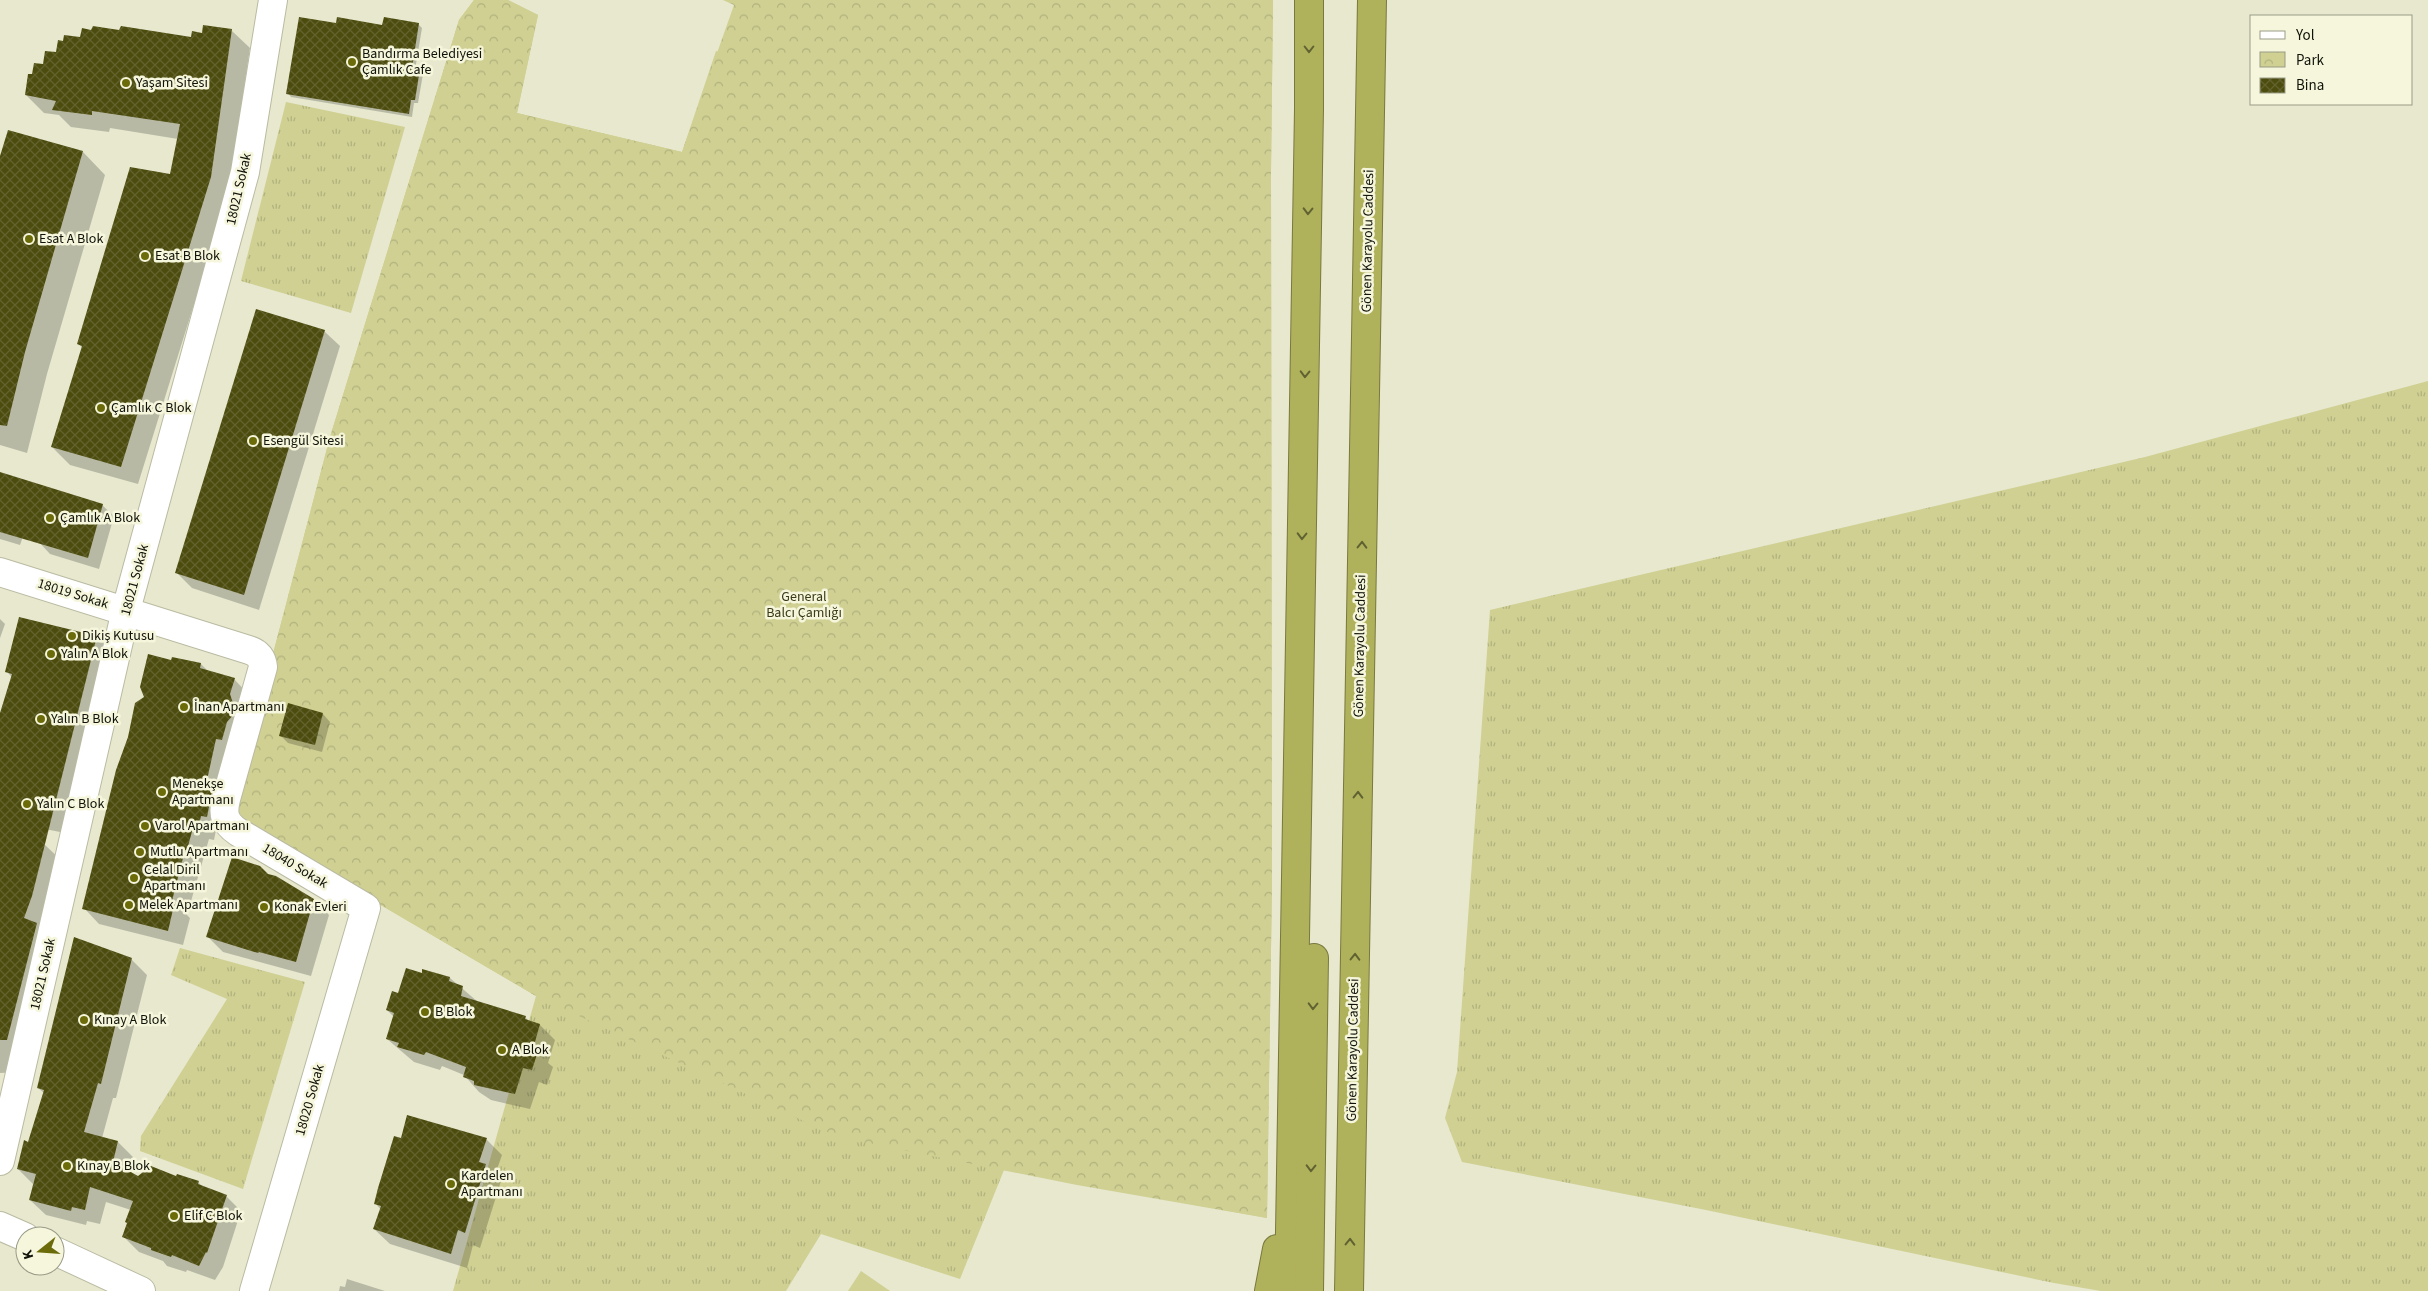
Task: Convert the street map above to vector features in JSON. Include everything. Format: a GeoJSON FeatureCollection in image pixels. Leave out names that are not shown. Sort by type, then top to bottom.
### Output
{"type":"FeatureCollection","features":[{"type":"Feature","properties":{"kind":"highway"},"geometry":{"type":"LineString","coordinates":[[1289,1291],[1309,109],[1309,0]]}},
{"type":"Feature","properties":{"kind":"highway","name":"Gönen Karayolu Caddesi"},"geometry":{"type":"LineString","coordinates":[[1349,1291],[1372,0]]}},
{"type":"Feature","properties":{"kind":"highway"},"geometry":{"type":"LineString","coordinates":[[1297,801],[1308,849],[1314,913],[1310,1291]]}},
{"type":"Feature","properties":{"kind":"highway"},"geometry":{"type":"LineString","coordinates":[[1269,1291],[1291,1191]]}},
{"type":"Feature","properties":{"kind":"street","name":"18021 Sokak"},"geometry":{"type":"LineString","coordinates":[[0,1161],[126,610],[245,172],[274,0]]}},
{"type":"Feature","properties":{"kind":"street","name":"18019 Sokak"},"geometry":{"type":"LineString","coordinates":[[0,572],[126,610],[249,650],[259,655],[263,667],[223,810],[225,821]]}},
{"type":"Feature","properties":{"kind":"street","name":"18040 Sokak"},"geometry":{"type":"LineString","coordinates":[[225,821],[238,832],[366,908]]}},
{"type":"Feature","properties":{"kind":"street","name":"18020 Sokak"},"geometry":{"type":"LineString","coordinates":[[254,1291],[366,908]]}},
{"type":"Feature","properties":{"kind":"street"},"geometry":{"type":"LineString","coordinates":[[0,1226],[15,1233]]}},
{"type":"Feature","properties":{"kind":"street"},"geometry":{"type":"LineString","coordinates":[[65,1256],[141,1291]]}},
{"type":"Feature","properties":{"kind":"green space"},"geometry":{"type":"Polygon","coordinates":[[[474,0],[508,0],[538,15],[517,113],[682,152],[716,51],[735,57],[690,177],[680,178],[538,143],[502,141],[488,152],[476,169],[449,238],[379,439],[316,773],[322,809],[348,843],[373,857],[735,1011],[1111,1120],[1140,1126],[1161,1112],[1176,1097],[1200,1006],[1210,857],[1205,747],[1218,570],[1221,428],[1241,45],[1230,26],[1210,18],[1209,0],[1273,0],[1271,172],[1272,882],[1267,1218],[1004,1170],[960,1279],[821,1234],[786,1291],[453,1291],[536,996],[350,887],[244,828],[233,806],[330,437],[459,20],[474,0]]]}},
{"type":"Feature","properties":{"kind":"green space","name":"General Balcı Çamlığı"},"geometry":{"type":"Polygon","coordinates":[[[474,0],[508,0],[538,15],[517,113],[682,152],[734,5],[723,0],[1273,0],[1271,172],[1272,882],[1267,1218],[1077,1185],[838,1137],[536,996],[350,887],[244,828],[233,806],[330,437],[459,20],[474,0]]]}},
{"type":"Feature","properties":{"kind":"green space"},"geometry":{"type":"Polygon","coordinates":[[[286,102],[405,127],[351,313],[241,281],[286,102]]]}},
{"type":"Feature","properties":{"kind":"green space"},"geometry":{"type":"Polygon","coordinates":[[[2428,381],[2428,1291],[2101,1291],[1462,1162],[1445,1118],[1457,1072],[1490,610],[2145,457],[2428,381]]]}},
{"type":"Feature","properties":{"kind":"green space"},"geometry":{"type":"Polygon","coordinates":[[[180,948],[305,982],[243,1189],[140,1151],[141,1136],[227,999],[171,975],[180,948]]]}},
{"type":"Feature","properties":{"kind":"green space"},"geometry":{"type":"Polygon","coordinates":[[[861,1271],[890,1291],[848,1291],[861,1271]]]}},
{"type":"Feature","properties":{"kind":"building","name":"Bandırma Belediyesi Çamlık Cafe"},"geometry":{"type":"Polygon","coordinates":[[[299,17],[336,23],[337,17],[382,25],[384,17],[419,23],[412,68],[420,69],[415,100],[411,100],[409,114],[286,94],[299,17]]]}},
{"type":"Feature","properties":{"kind":"building"},"geometry":{"type":"Polygon","coordinates":[[[203,25],[232,29],[211,177],[121,467],[51,447],[82,346],[77,344],[130,167],[170,174],[180,124],[92,111],[92,115],[52,110],[56,101],[25,95],[28,74],[32,74],[34,63],[43,64],[45,51],[56,52],[58,40],[63,41],[64,35],[80,37],[82,28],[91,30],[93,26],[119,30],[121,26],[191,37],[192,31],[202,33],[203,25]]]}},
{"type":"Feature","properties":{"kind":"building","name":"Esat A Blok"},"geometry":{"type":"Polygon","coordinates":[[[8,130],[83,151],[25,352],[7,426],[0,425],[0,156],[8,130]]]}},
{"type":"Feature","properties":{"kind":"building","name":"Esengül Sitesi"},"geometry":{"type":"Polygon","coordinates":[[[256,309],[325,330],[244,595],[175,573],[256,309]]]}},
{"type":"Feature","properties":{"kind":"building","name":"Çamlık A Blok"},"geometry":{"type":"Polygon","coordinates":[[[0,472],[103,504],[88,558],[0,532],[0,472]]]}},
{"type":"Feature","properties":{"kind":"building"},"geometry":{"type":"Polygon","coordinates":[[[19,617],[97,636],[32,896],[24,918],[37,923],[7,1040],[0,1040],[0,713],[12,674],[5,672],[19,617]]]}},
{"type":"Feature","properties":{"kind":"building"},"geometry":{"type":"Polygon","coordinates":[[[148,654],[171,660],[172,657],[201,663],[200,668],[235,678],[230,694],[235,709],[234,714],[227,722],[222,740],[216,739],[207,780],[214,782],[207,817],[201,816],[199,825],[194,824],[187,850],[185,850],[172,901],[175,901],[168,931],[82,909],[116,770],[128,737],[135,703],[144,697],[140,687],[148,654]]]}},
{"type":"Feature","properties":{"kind":"building"},"geometry":{"type":"Polygon","coordinates":[[[288,703],[323,713],[315,745],[279,736],[288,703]]]}},
{"type":"Feature","properties":{"kind":"building","name":"Konak Evleri"},"geometry":{"type":"Polygon","coordinates":[[[232,857],[260,866],[268,874],[276,876],[314,899],[296,962],[206,937],[232,857]]]}},
{"type":"Feature","properties":{"kind":"building"},"geometry":{"type":"Polygon","coordinates":[[[74,937],[132,958],[101,1084],[98,1083],[84,1132],[118,1141],[113,1162],[138,1176],[151,1166],[176,1176],[177,1174],[199,1181],[198,1184],[227,1195],[207,1253],[199,1266],[172,1255],[171,1257],[151,1250],[151,1248],[122,1237],[127,1223],[125,1222],[133,1201],[90,1187],[85,1210],[72,1207],[71,1211],[29,1200],[36,1174],[17,1169],[24,1140],[28,1142],[44,1090],[37,1088],[74,937]]]}},
{"type":"Feature","properties":{"kind":"building"},"geometry":{"type":"Polygon","coordinates":[[[406,968],[422,973],[422,969],[450,977],[449,981],[463,986],[461,996],[526,1016],[525,1019],[540,1024],[533,1049],[538,1051],[532,1070],[523,1068],[515,1094],[474,1085],[474,1081],[463,1077],[466,1067],[426,1052],[424,1055],[397,1047],[399,1043],[386,1039],[394,1013],[386,1010],[392,991],[398,993],[406,968]]]}},
{"type":"Feature","properties":{"kind":"building","name":"Kardelen Apartmanı"},"geometry":{"type":"Polygon","coordinates":[[[407,1115],[487,1138],[479,1162],[486,1164],[465,1233],[458,1230],[451,1254],[373,1229],[381,1206],[374,1204],[378,1188],[394,1136],[401,1138],[407,1115]]]}},
{"type":"Feature","properties":{"kind":"place","name":"Bandırma Belediyesi Çamlık Cafe"},"geometry":{"type":"Point","coordinates":[352,62]}},
{"type":"Feature","properties":{"kind":"place","name":"Yaşam Sitesi"},"geometry":{"type":"Point","coordinates":[126,83]}},
{"type":"Feature","properties":{"kind":"place","name":"Esat A Blok"},"geometry":{"type":"Point","coordinates":[29,239]}},
{"type":"Feature","properties":{"kind":"place","name":"Esat B Blok"},"geometry":{"type":"Point","coordinates":[145,256]}},
{"type":"Feature","properties":{"kind":"place","name":"Çamlık C Blok"},"geometry":{"type":"Point","coordinates":[101,408]}},
{"type":"Feature","properties":{"kind":"place","name":"Esengül Sitesi"},"geometry":{"type":"Point","coordinates":[253,441]}},
{"type":"Feature","properties":{"kind":"place","name":"Çamlık A Blok"},"geometry":{"type":"Point","coordinates":[50,518]}},
{"type":"Feature","properties":{"kind":"place","name":"Dikiş Kutusu"},"geometry":{"type":"Point","coordinates":[72,636]}},
{"type":"Feature","properties":{"kind":"place","name":"Yalın A Blok"},"geometry":{"type":"Point","coordinates":[51,654]}},
{"type":"Feature","properties":{"kind":"place","name":"İnan Apartmanı"},"geometry":{"type":"Point","coordinates":[184,707]}},
{"type":"Feature","properties":{"kind":"place","name":"Yalın B Blok"},"geometry":{"type":"Point","coordinates":[41,719]}},
{"type":"Feature","properties":{"kind":"place","name":"Menekşe Apartmanı"},"geometry":{"type":"Point","coordinates":[162,792]}},
{"type":"Feature","properties":{"kind":"place","name":"Yalın C Blok"},"geometry":{"type":"Point","coordinates":[27,804]}},
{"type":"Feature","properties":{"kind":"place","name":"Varol Apartmanı"},"geometry":{"type":"Point","coordinates":[145,826]}},
{"type":"Feature","properties":{"kind":"place","name":"Mutlu Apartmanı"},"geometry":{"type":"Point","coordinates":[140,852]}},
{"type":"Feature","properties":{"kind":"place","name":"Celal Diril Apartmanı"},"geometry":{"type":"Point","coordinates":[134,878]}},
{"type":"Feature","properties":{"kind":"place","name":"Melek Apartmanı"},"geometry":{"type":"Point","coordinates":[129,905]}},
{"type":"Feature","properties":{"kind":"place","name":"Konak Evleri"},"geometry":{"type":"Point","coordinates":[264,907]}},
{"type":"Feature","properties":{"kind":"place","name":"B Blok"},"geometry":{"type":"Point","coordinates":[425,1012]}},
{"type":"Feature","properties":{"kind":"place","name":"Kınay A Blok"},"geometry":{"type":"Point","coordinates":[84,1020]}},
{"type":"Feature","properties":{"kind":"place","name":"A Blok"},"geometry":{"type":"Point","coordinates":[502,1050]}},
{"type":"Feature","properties":{"kind":"place","name":"Kınay B Blok"},"geometry":{"type":"Point","coordinates":[67,1166]}},
{"type":"Feature","properties":{"kind":"place","name":"Kardelen Apartmanı"},"geometry":{"type":"Point","coordinates":[451,1184]}},
{"type":"Feature","properties":{"kind":"place","name":"Elif C Blok"},"geometry":{"type":"Point","coordinates":[174,1216]}}]}
